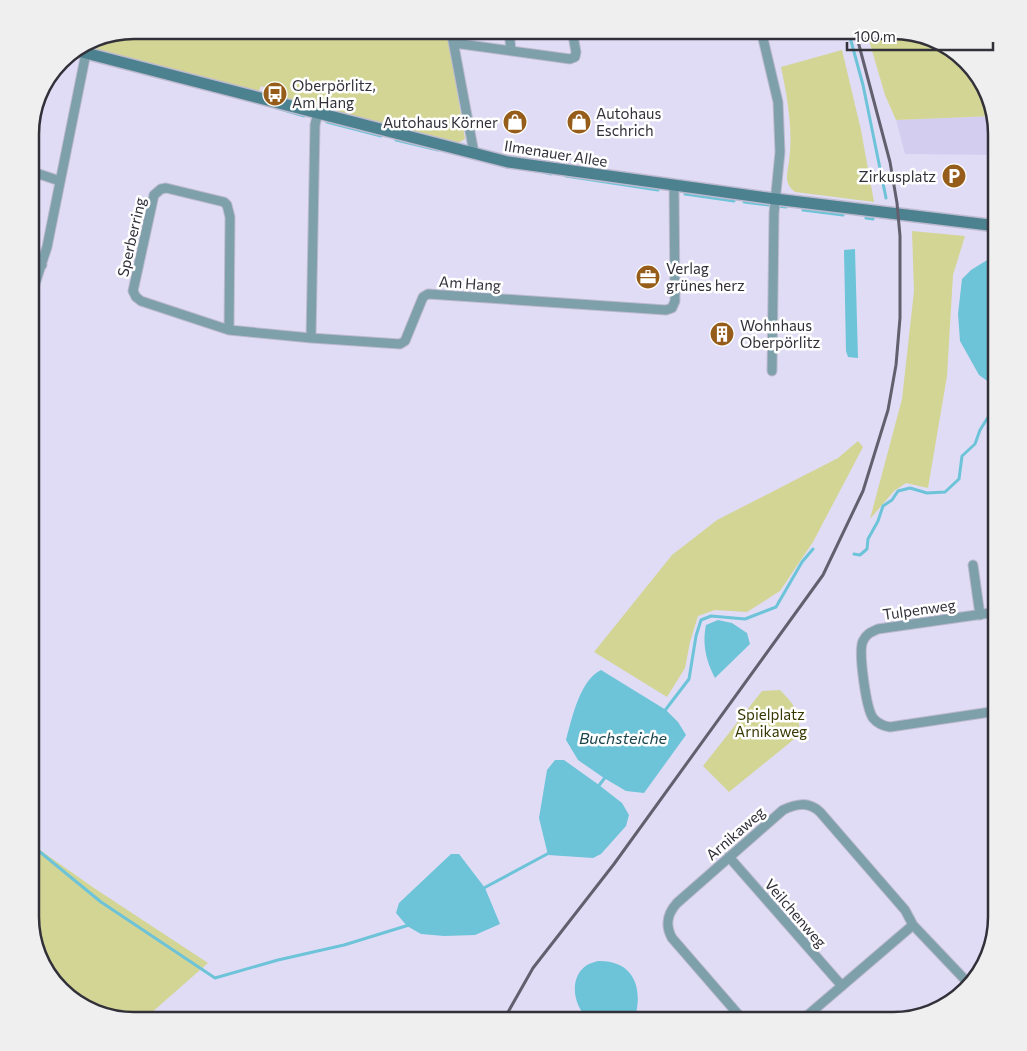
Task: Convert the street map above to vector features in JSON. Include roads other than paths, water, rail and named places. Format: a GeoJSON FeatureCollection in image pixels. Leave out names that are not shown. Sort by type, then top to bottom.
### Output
{"type":"FeatureCollection","features":[{"type":"Feature","properties":{"kind":"street"},"geometry":{"type":"LineString","coordinates":[[453,39],[474,153]]}},
{"type":"Feature","properties":{"kind":"street"},"geometry":{"type":"LineString","coordinates":[[510,39],[511,51]]}},
{"type":"Feature","properties":{"kind":"street"},"geometry":{"type":"LineString","coordinates":[[454,43],[570,59],[574,57],[576,52],[574,39]]}},
{"type":"Feature","properties":{"kind":"street"},"geometry":{"type":"LineString","coordinates":[[763,39],[778,102],[780,152],[775,199],[772,371]]}},
{"type":"Feature","properties":{"kind":"street"},"geometry":{"type":"LineString","coordinates":[[39,273],[86,54]]}},
{"type":"Feature","properties":{"kind":"street","name":"Ilmenauer Allee"},"geometry":{"type":"LineString","coordinates":[[86,54],[521,164],[775,199],[988,225]]}},
{"type":"Feature","properties":{"kind":"street"},"geometry":{"type":"LineString","coordinates":[[311,338],[315,126],[318,112]]}},
{"type":"Feature","properties":{"kind":"street"},"geometry":{"type":"LineString","coordinates":[[39,174],[60,181]]}},
{"type":"Feature","properties":{"kind":"street","name":"Am Hang"},"geometry":{"type":"LineString","coordinates":[[311,338],[400,344],[404,341],[423,296],[428,294],[666,310],[672,308],[675,301],[674,185]]}},
{"type":"Feature","properties":{"kind":"street","name":"Sperberring"},"geometry":{"type":"LineString","coordinates":[[230,330],[230,217],[227,205],[224,202],[191,194],[166,188],[161,189],[154,195],[133,291],[136,297],[141,301],[230,330],[311,338]]}},
{"type":"Feature","properties":{"kind":"street"},"geometry":{"type":"LineString","coordinates":[[973,565],[980,615]]}},
{"type":"Feature","properties":{"kind":"street","name":"Tulpenweg"},"geometry":{"type":"LineString","coordinates":[[988,614],[878,629],[870,632],[862,642],[860,650],[868,709],[875,720],[883,726],[988,712]]}},
{"type":"Feature","properties":{"kind":"street","name":"Arnikaweg"},"geometry":{"type":"LineString","coordinates":[[736,1012],[672,938],[667,930],[667,921],[671,910],[782,810],[796,804],[806,804],[814,807],[905,910],[913,925],[966,979]]}},
{"type":"Feature","properties":{"kind":"street","name":"Veilchenweg"},"geometry":{"type":"LineString","coordinates":[[729,858],[842,986]]}},
{"type":"Feature","properties":{"kind":"street"},"geometry":{"type":"LineString","coordinates":[[812,1012],[913,925]]}},
{"type":"Feature","properties":{"kind":"water"},"geometry":{"type":"Polygon","coordinates":[[[855,249],[858,358],[848,357],[846,351],[844,250],[855,249]]]}},
{"type":"Feature","properties":{"kind":"water"},"geometry":{"type":"Polygon","coordinates":[[[988,260],[988,382],[979,375],[960,341],[958,314],[962,279],[971,270],[988,260]]]}},
{"type":"Feature","properties":{"kind":"water"},"geometry":{"type":"Polygon","coordinates":[[[718,620],[732,623],[747,633],[750,644],[715,678],[707,659],[704,639],[706,625],[718,620]]]}},
{"type":"Feature","properties":{"kind":"water","name":"Buchsteiche"},"geometry":{"type":"Polygon","coordinates":[[[601,670],[666,710],[678,722],[686,735],[644,793],[626,791],[604,778],[578,760],[566,740],[582,691],[594,675],[601,670]]]}},
{"type":"Feature","properties":{"kind":"water"},"geometry":{"type":"Polygon","coordinates":[[[555,760],[564,760],[599,785],[622,803],[629,815],[626,826],[601,854],[593,858],[548,855],[539,818],[547,770],[555,760]]]}},
{"type":"Feature","properties":{"kind":"water"},"geometry":{"type":"Polygon","coordinates":[[[451,854],[459,854],[485,888],[500,924],[475,935],[444,936],[421,934],[407,926],[396,913],[399,903],[451,854]]]}},
{"type":"Feature","properties":{"kind":"water"},"geometry":{"type":"Polygon","coordinates":[[[598,961],[611,962],[628,971],[634,979],[637,988],[636,1012],[582,1012],[577,1002],[575,986],[581,971],[591,963],[598,961]]]}},
{"type":"Feature","properties":{"kind":"waterway"},"geometry":{"type":"LineString","coordinates":[[850,39],[863,85],[886,198]]}},
{"type":"Feature","properties":{"kind":"waterway"},"geometry":{"type":"LineString","coordinates":[[277,108],[304,116]]}},
{"type":"Feature","properties":{"kind":"waterway"},"geometry":{"type":"LineString","coordinates":[[327,122],[381,136]]}},
{"type":"Feature","properties":{"kind":"waterway"},"geometry":{"type":"LineString","coordinates":[[396,140],[438,150]]}},
{"type":"Feature","properties":{"kind":"waterway"},"geometry":{"type":"LineString","coordinates":[[543,172],[551,174]]}},
{"type":"Feature","properties":{"kind":"waterway"},"geometry":{"type":"LineString","coordinates":[[566,176],[658,190]]}},
{"type":"Feature","properties":{"kind":"waterway"},"geometry":{"type":"LineString","coordinates":[[685,194],[734,201]]}},
{"type":"Feature","properties":{"kind":"waterway"},"geometry":{"type":"LineString","coordinates":[[744,202],[786,207]]}},
{"type":"Feature","properties":{"kind":"waterway"},"geometry":{"type":"LineString","coordinates":[[803,210],[843,215]]}},
{"type":"Feature","properties":{"kind":"waterway"},"geometry":{"type":"LineString","coordinates":[[866,218],[873,219]]}},
{"type":"Feature","properties":{"kind":"waterway"},"geometry":{"type":"LineString","coordinates":[[854,554],[860,555],[867,549],[868,539],[878,521],[883,506],[892,500],[898,491],[910,488],[927,493],[945,492],[959,479],[962,456],[975,444],[980,430],[988,417]]}},
{"type":"Feature","properties":{"kind":"waterway"},"geometry":{"type":"LineString","coordinates":[[663,713],[689,679],[696,636],[701,620],[711,616],[745,619],[776,607],[802,562],[813,549]]}},
{"type":"Feature","properties":{"kind":"waterway"},"geometry":{"type":"LineString","coordinates":[[597,788],[607,775]]}},
{"type":"Feature","properties":{"kind":"waterway"},"geometry":{"type":"LineString","coordinates":[[39,852],[101,902],[215,978],[278,960],[344,945],[409,925]]}},
{"type":"Feature","properties":{"kind":"waterway"},"geometry":{"type":"LineString","coordinates":[[482,889],[549,853]]}},
{"type":"Feature","properties":{"kind":"railway"},"geometry":{"type":"LineString","coordinates":[[508,1012],[533,968],[614,864],[823,575],[863,491],[888,410],[896,365],[900,318],[900,236],[890,162],[857,39]]}},
{"type":"Feature","properties":{"kind":"place","name":"Oberpörlitz, Am Hang"},"geometry":{"type":"Point","coordinates":[275,94]}},
{"type":"Feature","properties":{"kind":"place","name":"Autohaus Körner"},"geometry":{"type":"Point","coordinates":[515,122]}},
{"type":"Feature","properties":{"kind":"place","name":"Autohaus Eschrich"},"geometry":{"type":"Point","coordinates":[579,122]}},
{"type":"Feature","properties":{"kind":"place","name":"Zirkusplatz"},"geometry":{"type":"Point","coordinates":[954,176]}},
{"type":"Feature","properties":{"kind":"place","name":"Verlag grünes herz"},"geometry":{"type":"Point","coordinates":[648,277]}},
{"type":"Feature","properties":{"kind":"place","name":"Wohnhaus Oberpörlitz"},"geometry":{"type":"Point","coordinates":[722,334]}},
{"type":"Feature","properties":{"kind":"park label","name":"Spielplatz Arnikaweg"},"geometry":{"type":"Point","coordinates":[771,722]}}]}
